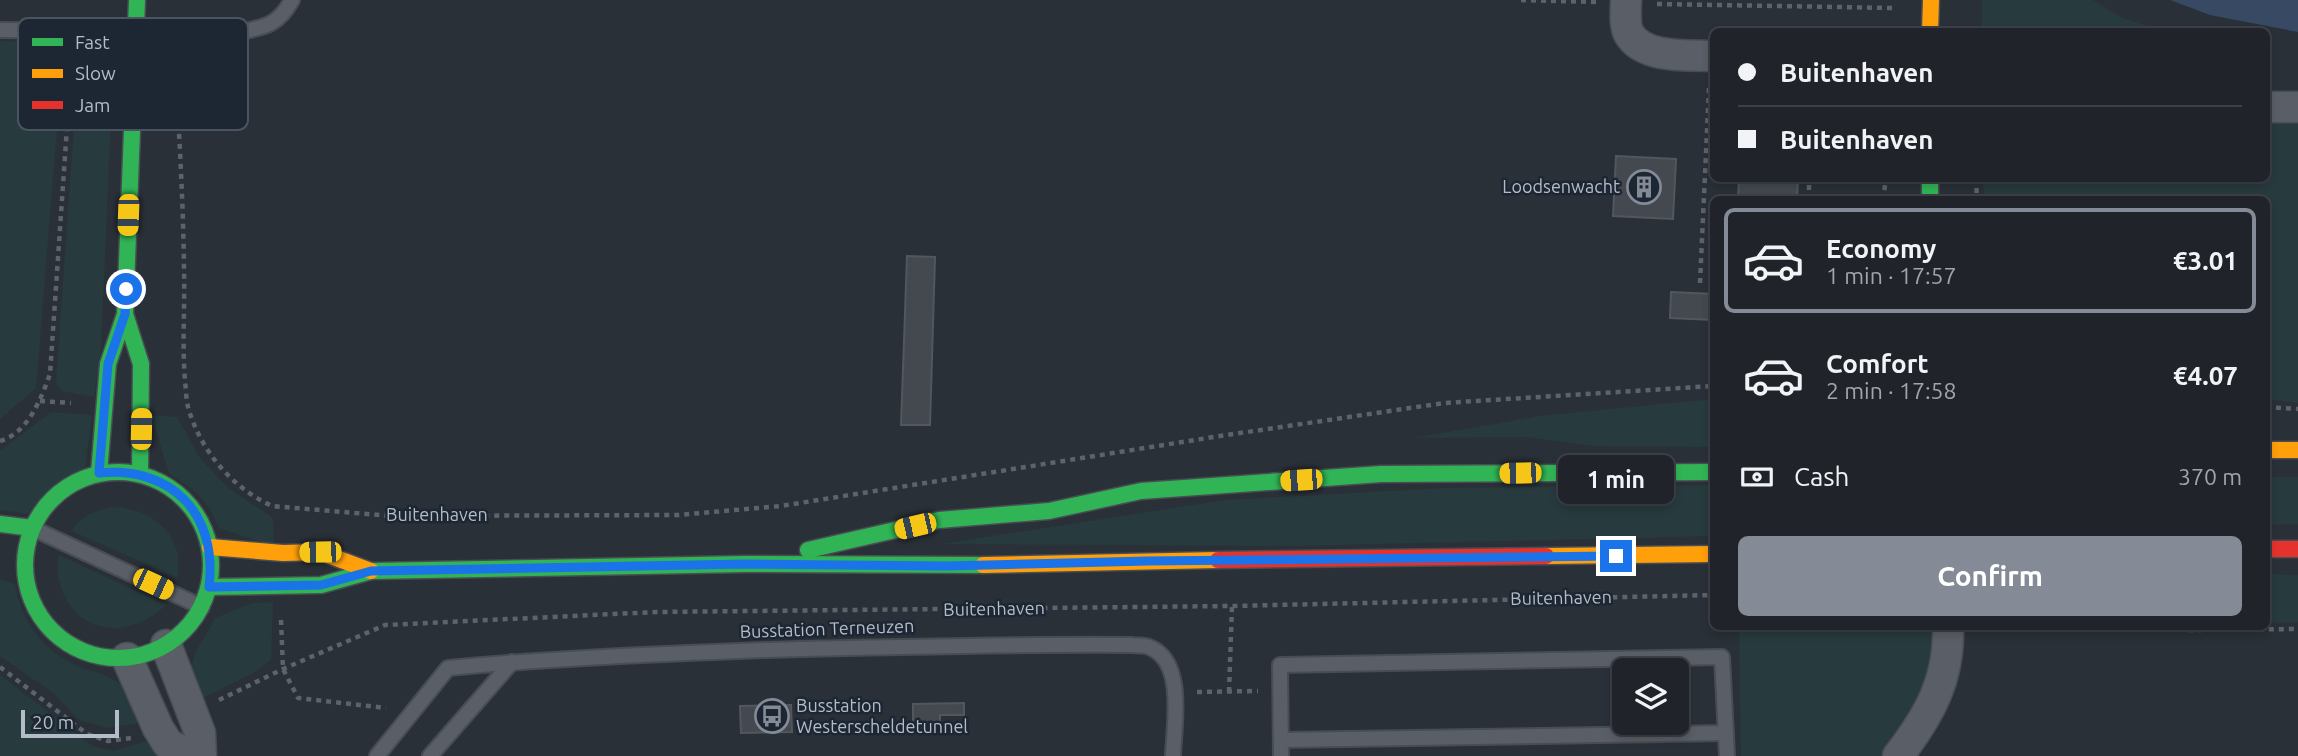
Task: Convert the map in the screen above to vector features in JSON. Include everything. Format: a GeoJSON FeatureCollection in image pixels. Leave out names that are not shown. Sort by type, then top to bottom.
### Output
{"type":"FeatureCollection","features":[{"type":"Feature","properties":{"kind":"main road"},"geometry":{"type":"LineString","coordinates":[[137,0],[137,18]]}},
{"type":"Feature","properties":{"kind":"main road"},"geometry":{"type":"LineString","coordinates":[[1930,28],[1931,0]]}},
{"type":"Feature","properties":{"kind":"main road"},"geometry":{"type":"LineString","coordinates":[[99,473],[108,364],[125,314],[133,130]]}},
{"type":"Feature","properties":{"kind":"main road"},"geometry":{"type":"LineString","coordinates":[[125,314],[141,364],[140,474]]}},
{"type":"Feature","properties":{"kind":"main road"},"geometry":{"type":"LineString","coordinates":[[2270,450],[2298,450]]}},
{"type":"Feature","properties":{"kind":"main road"},"geometry":{"type":"LineString","coordinates":[[119,471],[140,474],[164,484],[186,500],[201,522],[210,547],[209,587],[202,607],[181,635],[166,645],[147,654],[127,658],[97,657],[69,645],[46,625],[31,600],[18,568],[32,528],[48,503],[71,484],[99,473],[119,471]]}},
{"type":"Feature","properties":{"kind":"main road"},"geometry":{"type":"LineString","coordinates":[[745,564],[939,520],[1049,511],[1141,491],[1381,474],[1710,472]]}},
{"type":"Feature","properties":{"kind":"main road"},"geometry":{"type":"LineString","coordinates":[[0,524],[32,528]]}},
{"type":"Feature","properties":{"kind":"main road"},"geometry":{"type":"LineString","coordinates":[[210,547],[283,553],[320,552],[371,571]]}},
{"type":"Feature","properties":{"kind":"main road"},"geometry":{"type":"LineString","coordinates":[[2270,549],[2298,549]]}},
{"type":"Feature","properties":{"kind":"main road"},"geometry":{"type":"LineString","coordinates":[[209,587],[321,585],[371,571],[745,564],[946,566],[1710,554]]}},
{"type":"Feature","properties":{"kind":"street"},"geometry":{"type":"LineString","coordinates":[[1626,1],[1629,34],[1649,51],[1670,55],[1710,56]]}},
{"type":"Feature","properties":{"kind":"street"},"geometry":{"type":"LineString","coordinates":[[2270,107],[2298,107]]}},
{"type":"Feature","properties":{"kind":"street"},"geometry":{"type":"LineString","coordinates":[[1898,756],[1918,731],[1940,689],[1949,642],[1948,630]]}},
{"type":"Feature","properties":{"kind":"street"},"geometry":{"type":"LineString","coordinates":[[166,645],[200,733],[201,756]]}},
{"type":"Feature","properties":{"kind":"street"},"geometry":{"type":"LineString","coordinates":[[127,658],[158,728],[168,744],[191,756]]}},
{"type":"Feature","properties":{"kind":"lane"},"geometry":{"type":"LineString","coordinates":[[248,30],[270,26],[287,10],[292,0]]}},
{"type":"Feature","properties":{"kind":"lane"},"geometry":{"type":"LineString","coordinates":[[0,30],[18,30]]}},
{"type":"Feature","properties":{"kind":"lane"},"geometry":{"type":"LineString","coordinates":[[32,528],[202,607]]}},
{"type":"Feature","properties":{"kind":"lane","name":"Busstation Terneuzen"},"geometry":{"type":"LineString","coordinates":[[377,756],[448,668],[649,654],[916,645],[1149,647],[1163,657],[1172,670],[1175,693],[1173,756]]}},
{"type":"Feature","properties":{"kind":"lane"},"geometry":{"type":"LineString","coordinates":[[1281,756],[1280,666],[1708,657],[1722,657],[1727,756]]}},
{"type":"Feature","properties":{"kind":"lane"},"geometry":{"type":"LineString","coordinates":[[430,756],[512,662]]}},
{"type":"Feature","properties":{"kind":"lane"},"geometry":{"type":"LineString","coordinates":[[1281,740],[1726,733]]}},
{"type":"Feature","properties":{"kind":"path"},"geometry":{"type":"LineString","coordinates":[[1521,0],[1894,8]]}},
{"type":"Feature","properties":{"kind":"path"},"geometry":{"type":"LineString","coordinates":[[1700,283],[1710,94]]}},
{"type":"Feature","properties":{"kind":"path"},"geometry":{"type":"LineString","coordinates":[[0,441],[26,423],[40,401],[50,374],[67,130]]}},
{"type":"Feature","properties":{"kind":"path","name":"Buitenhaven"},"geometry":{"type":"LineString","coordinates":[[179,130],[184,270],[183,341],[188,406],[206,452],[229,476],[259,500],[272,506],[391,516],[678,515],[781,506],[1444,403],[1710,386]]}},
{"type":"Feature","properties":{"kind":"path"},"geometry":{"type":"LineString","coordinates":[[2270,407],[2298,409]]}},
{"type":"Feature","properties":{"kind":"path","name":"Buitenhaven"},"geometry":{"type":"LineString","coordinates":[[414,711],[298,698],[283,669],[385,625],[656,612],[1233,606],[1710,595]]}},
{"type":"Feature","properties":{"kind":"path"},"geometry":{"type":"LineString","coordinates":[[1229,692],[1233,606]]}},
{"type":"Feature","properties":{"kind":"path"},"geometry":{"type":"LineString","coordinates":[[2270,629],[2298,629]]}},
{"type":"Feature","properties":{"kind":"path"},"geometry":{"type":"LineString","coordinates":[[0,667],[87,734],[108,741],[142,736],[158,728]]}},
{"type":"Feature","properties":{"kind":"green space"},"geometry":{"type":"Polygon","coordinates":[[[1982,0],[2093,0],[2122,18],[2155,28],[1982,28],[1982,0]]]}},
{"type":"Feature","properties":{"kind":"green space"},"geometry":{"type":"Polygon","coordinates":[[[0,41],[18,41],[18,130],[57,130],[36,388],[0,419],[0,41]]]}},
{"type":"Feature","properties":{"kind":"green space"},"geometry":{"type":"Polygon","coordinates":[[[2270,122],[2298,122],[2298,403],[2270,400],[2270,196],[1984,196],[1983,182],[2270,182],[2270,122]]]}},
{"type":"Feature","properties":{"kind":"green space"},"geometry":{"type":"Polygon","coordinates":[[[74,130],[111,130],[101,348],[94,397],[62,391],[56,382],[74,130]]]}},
{"type":"Feature","properties":{"kind":"green space"},"geometry":{"type":"Polygon","coordinates":[[[1710,399],[1710,447],[1593,446],[1526,437],[1413,438],[1540,416],[1710,399]]]}},
{"type":"Feature","properties":{"kind":"green space"},"geometry":{"type":"Polygon","coordinates":[[[51,412],[92,415],[85,468],[53,487],[28,514],[0,510],[0,451],[51,412]]]}},
{"type":"Feature","properties":{"kind":"green space"},"geometry":{"type":"Polygon","coordinates":[[[151,415],[177,417],[200,458],[227,487],[273,518],[274,544],[263,543],[219,528],[210,509],[197,493],[169,473],[151,415]]]}},
{"type":"Feature","properties":{"kind":"green space"},"geometry":{"type":"Polygon","coordinates":[[[2270,477],[2298,477],[2298,524],[2270,525],[2270,477]]]}},
{"type":"Feature","properties":{"kind":"green space"},"geometry":{"type":"Polygon","coordinates":[[[1710,485],[1710,536],[1292,546],[941,544],[1225,500],[1444,488],[1710,485]]]}},
{"type":"Feature","properties":{"kind":"green space"},"geometry":{"type":"Polygon","coordinates":[[[114,507],[141,513],[163,527],[176,549],[177,578],[72,531],[75,525],[90,514],[114,507]]]}},
{"type":"Feature","properties":{"kind":"green space"},"geometry":{"type":"Polygon","coordinates":[[[59,555],[166,605],[137,624],[107,628],[92,624],[69,604],[59,579],[59,555]]]}},
{"type":"Feature","properties":{"kind":"green space"},"geometry":{"type":"Polygon","coordinates":[[[2270,574],[2298,575],[2298,622],[2270,623],[2270,574]]]}},
{"type":"Feature","properties":{"kind":"green space"},"geometry":{"type":"Polygon","coordinates":[[[0,579],[15,584],[23,612],[48,647],[71,663],[107,676],[124,688],[139,723],[107,728],[79,720],[53,693],[0,656],[0,579]]]}},
{"type":"Feature","properties":{"kind":"green space"},"geometry":{"type":"Polygon","coordinates":[[[273,602],[271,660],[257,671],[199,700],[194,686],[192,665],[215,618],[252,603],[273,602]]]}},
{"type":"Feature","properties":{"kind":"green space"},"geometry":{"type":"Polygon","coordinates":[[[1739,630],[1934,630],[1932,668],[1909,731],[1881,756],[1741,756],[1739,630]]]}},
{"type":"Feature","properties":{"kind":"green space"},"geometry":{"type":"Polygon","coordinates":[[[0,675],[93,746],[114,751],[146,741],[157,756],[0,756],[0,675]]]}},
{"type":"Feature","properties":{"kind":"water"},"geometry":{"type":"Polygon","coordinates":[[[2170,0],[2298,0],[2298,32],[2210,15],[2170,0]]]}},
{"type":"Feature","properties":{"kind":"building","name":"Loodsenwacht"},"geometry":{"type":"Polygon","coordinates":[[[1616,156],[1676,159],[1673,219],[1613,216],[1616,156]]]}},
{"type":"Feature","properties":{"kind":"building"},"geometry":{"type":"Polygon","coordinates":[[[1739,182],[1798,182],[1797,196],[1738,196],[1739,182]]]}},
{"type":"Feature","properties":{"kind":"building"},"geometry":{"type":"Polygon","coordinates":[[[907,256],[935,257],[930,425],[901,425],[907,256]]]}},
{"type":"Feature","properties":{"kind":"building"},"geometry":{"type":"Polygon","coordinates":[[[1671,292],[1710,294],[1710,320],[1670,318],[1671,292]]]}},
{"type":"Feature","properties":{"kind":"building"},"geometry":{"type":"Polygon","coordinates":[[[964,703],[964,715],[940,715],[940,730],[913,730],[913,704],[964,703]]]}},
{"type":"Feature","properties":{"kind":"building"},"geometry":{"type":"Polygon","coordinates":[[[791,705],[792,732],[741,733],[740,706],[791,705]]]}},
{"type":"Feature","properties":{"kind":"traffic: fast"},"geometry":{"type":"LineString","coordinates":[[136,18],[137,0]]}},
{"type":"Feature","properties":{"kind":"traffic: fast"},"geometry":{"type":"LineString","coordinates":[[99,473],[108,364],[125,314],[132,130]]}},
{"type":"Feature","properties":{"kind":"traffic: fast"},"geometry":{"type":"LineString","coordinates":[[1930,182],[1930,196]]}},
{"type":"Feature","properties":{"kind":"traffic: fast"},"geometry":{"type":"LineString","coordinates":[[125,314],[141,364],[140,474]]}},
{"type":"Feature","properties":{"kind":"traffic: fast"},"geometry":{"type":"LineString","coordinates":[[118,472],[154,479],[184,499],[204,529],[211,565],[204,601],[184,631],[154,651],[118,658],[82,651],[52,631],[32,601],[25,565],[32,529],[52,499],[82,479],[118,472]]}},
{"type":"Feature","properties":{"kind":"traffic: fast"},"geometry":{"type":"LineString","coordinates":[[808,550],[939,520],[1049,511],[1141,491],[1381,474],[1710,472]]}},
{"type":"Feature","properties":{"kind":"traffic: fast"},"geometry":{"type":"LineString","coordinates":[[0,524],[32,528]]}},
{"type":"Feature","properties":{"kind":"traffic: fast"},"geometry":{"type":"LineString","coordinates":[[209,587],[321,585],[371,571],[745,564],[983,565]]}},
{"type":"Feature","properties":{"kind":"traffic: slow"},"geometry":{"type":"LineString","coordinates":[[1930,28],[1931,0]]}},
{"type":"Feature","properties":{"kind":"traffic: slow"},"geometry":{"type":"LineString","coordinates":[[2270,450],[2298,450]]}},
{"type":"Feature","properties":{"kind":"traffic: slow"},"geometry":{"type":"LineString","coordinates":[[210,547],[283,553],[320,552],[371,571]]}},
{"type":"Feature","properties":{"kind":"traffic: slow"},"geometry":{"type":"LineString","coordinates":[[1546,556],[1710,554]]}},
{"type":"Feature","properties":{"kind":"traffic: slow"},"geometry":{"type":"LineString","coordinates":[[983,565],[1218,560]]}},
{"type":"Feature","properties":{"kind":"traffic: jam"},"geometry":{"type":"LineString","coordinates":[[2270,549],[2298,549]]}},
{"type":"Feature","properties":{"kind":"traffic: jam"},"geometry":{"type":"LineString","coordinates":[[1218,560],[1546,556]]}},
{"type":"Feature","properties":{"kind":"place","name":"Loodsenwacht"},"geometry":{"type":"Point","coordinates":[1644,187]}},
{"type":"Feature","properties":{"kind":"place","name":"Busstation Westerscheldetunnel"},"geometry":{"type":"Point","coordinates":[772,716]}},
{"type":"Feature","properties":{"kind":"route"},"geometry":{"type":"LineString","coordinates":[[126,289],[125,314],[108,364],[99,473],[119,471],[140,474],[164,484],[186,500],[201,522],[210,547],[209,587],[321,585],[371,571],[745,564],[946,566],[1616,556]]}}]}
